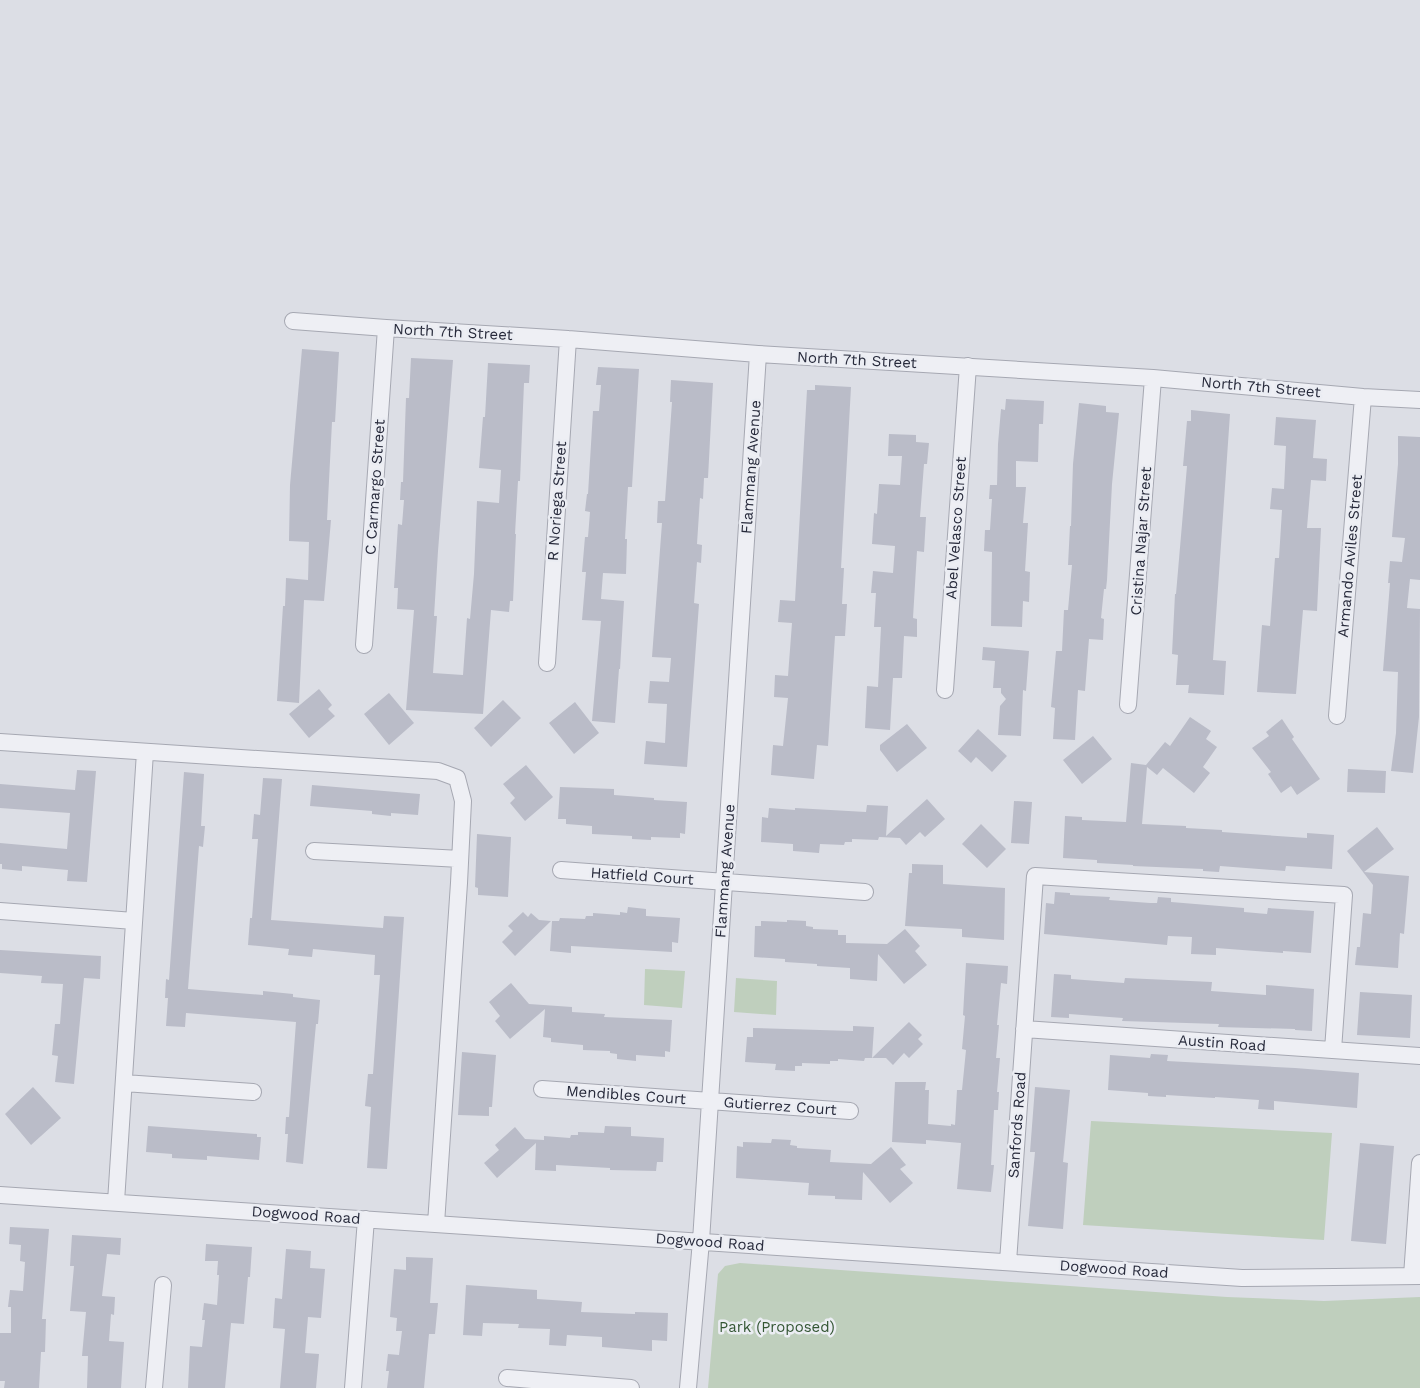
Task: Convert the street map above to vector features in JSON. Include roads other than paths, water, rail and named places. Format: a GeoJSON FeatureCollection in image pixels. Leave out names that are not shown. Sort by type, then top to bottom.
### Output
{"type":"FeatureCollection","features":[{"type":"Feature","properties":{"kind":"street","name":"North 7th Street"},"geometry":{"type":"LineString","coordinates":[[293,321],[568,339],[758,354],[1153,378],[1363,397],[1420,400]]}},
{"type":"Feature","properties":{"kind":"street","name":"C Carmargo Street"},"geometry":{"type":"LineString","coordinates":[[364,645],[386,328]]}},
{"type":"Feature","properties":{"kind":"street","name":"R Noriega Street"},"geometry":{"type":"LineString","coordinates":[[546,663],[568,339]]}},
{"type":"Feature","properties":{"kind":"street","name":"Flammang Avenue"},"geometry":{"type":"LineString","coordinates":[[688,1388],[701,1241],[758,354]]}},
{"type":"Feature","properties":{"kind":"street","name":"Abel Velasco Street"},"geometry":{"type":"LineString","coordinates":[[945,690],[968,366]]}},
{"type":"Feature","properties":{"kind":"street","name":"Cristina Najar Street"},"geometry":{"type":"LineString","coordinates":[[1128,705],[1153,378]]}},
{"type":"Feature","properties":{"kind":"street","name":"Armando Aviles Street"},"geometry":{"type":"LineString","coordinates":[[1338,716],[1363,397]]}},
{"type":"Feature","properties":{"kind":"street"},"geometry":{"type":"LineString","coordinates":[[0,742],[438,771],[457,778],[462,801],[460,859],[436,1224]]}},
{"type":"Feature","properties":{"kind":"street"},"geometry":{"type":"LineString","coordinates":[[116,1202],[145,752]]}},
{"type":"Feature","properties":{"kind":"street"},"geometry":{"type":"LineString","coordinates":[[314,851],[460,859]]}},
{"type":"Feature","properties":{"kind":"street","name":"Hatfield Court"},"geometry":{"type":"LineString","coordinates":[[561,870],[865,892]]}},
{"type":"Feature","properties":{"kind":"street","name":"Sanfords Road"},"geometry":{"type":"LineString","coordinates":[[1008,1262],[1034,876],[1344,895],[1333,1050]]}},
{"type":"Feature","properties":{"kind":"street"},"geometry":{"type":"LineString","coordinates":[[0,910],[134,921]]}},
{"type":"Feature","properties":{"kind":"street","name":"Austin Road"},"geometry":{"type":"LineString","coordinates":[[1024,1029],[1420,1056]]}},
{"type":"Feature","properties":{"kind":"street"},"geometry":{"type":"LineString","coordinates":[[124,1083],[253,1092]]}},
{"type":"Feature","properties":{"kind":"street","name":"Mendibles Court"},"geometry":{"type":"LineString","coordinates":[[542,1088],[710,1101]]}},
{"type":"Feature","properties":{"kind":"street","name":"Gutierrez Court"},"geometry":{"type":"LineString","coordinates":[[710,1101],[850,1111]]}},
{"type":"Feature","properties":{"kind":"street"},"geometry":{"type":"LineString","coordinates":[[1416,1276],[1420,1163]]}},
{"type":"Feature","properties":{"kind":"street","name":"Dogwood Road"},"geometry":{"type":"LineString","coordinates":[[0,1194],[1242,1278],[1416,1276]]}},
{"type":"Feature","properties":{"kind":"street"},"geometry":{"type":"LineString","coordinates":[[353,1388],[366,1219]]}},
{"type":"Feature","properties":{"kind":"street"},"geometry":{"type":"LineString","coordinates":[[154,1388],[163,1285]]}},
{"type":"Feature","properties":{"kind":"street"},"geometry":{"type":"LineString","coordinates":[[507,1378],[631,1388]]}},
{"type":"Feature","properties":{"kind":"park label","name":"Park (Proposed)"},"geometry":{"type":"Point","coordinates":[777,1327]}}]}
